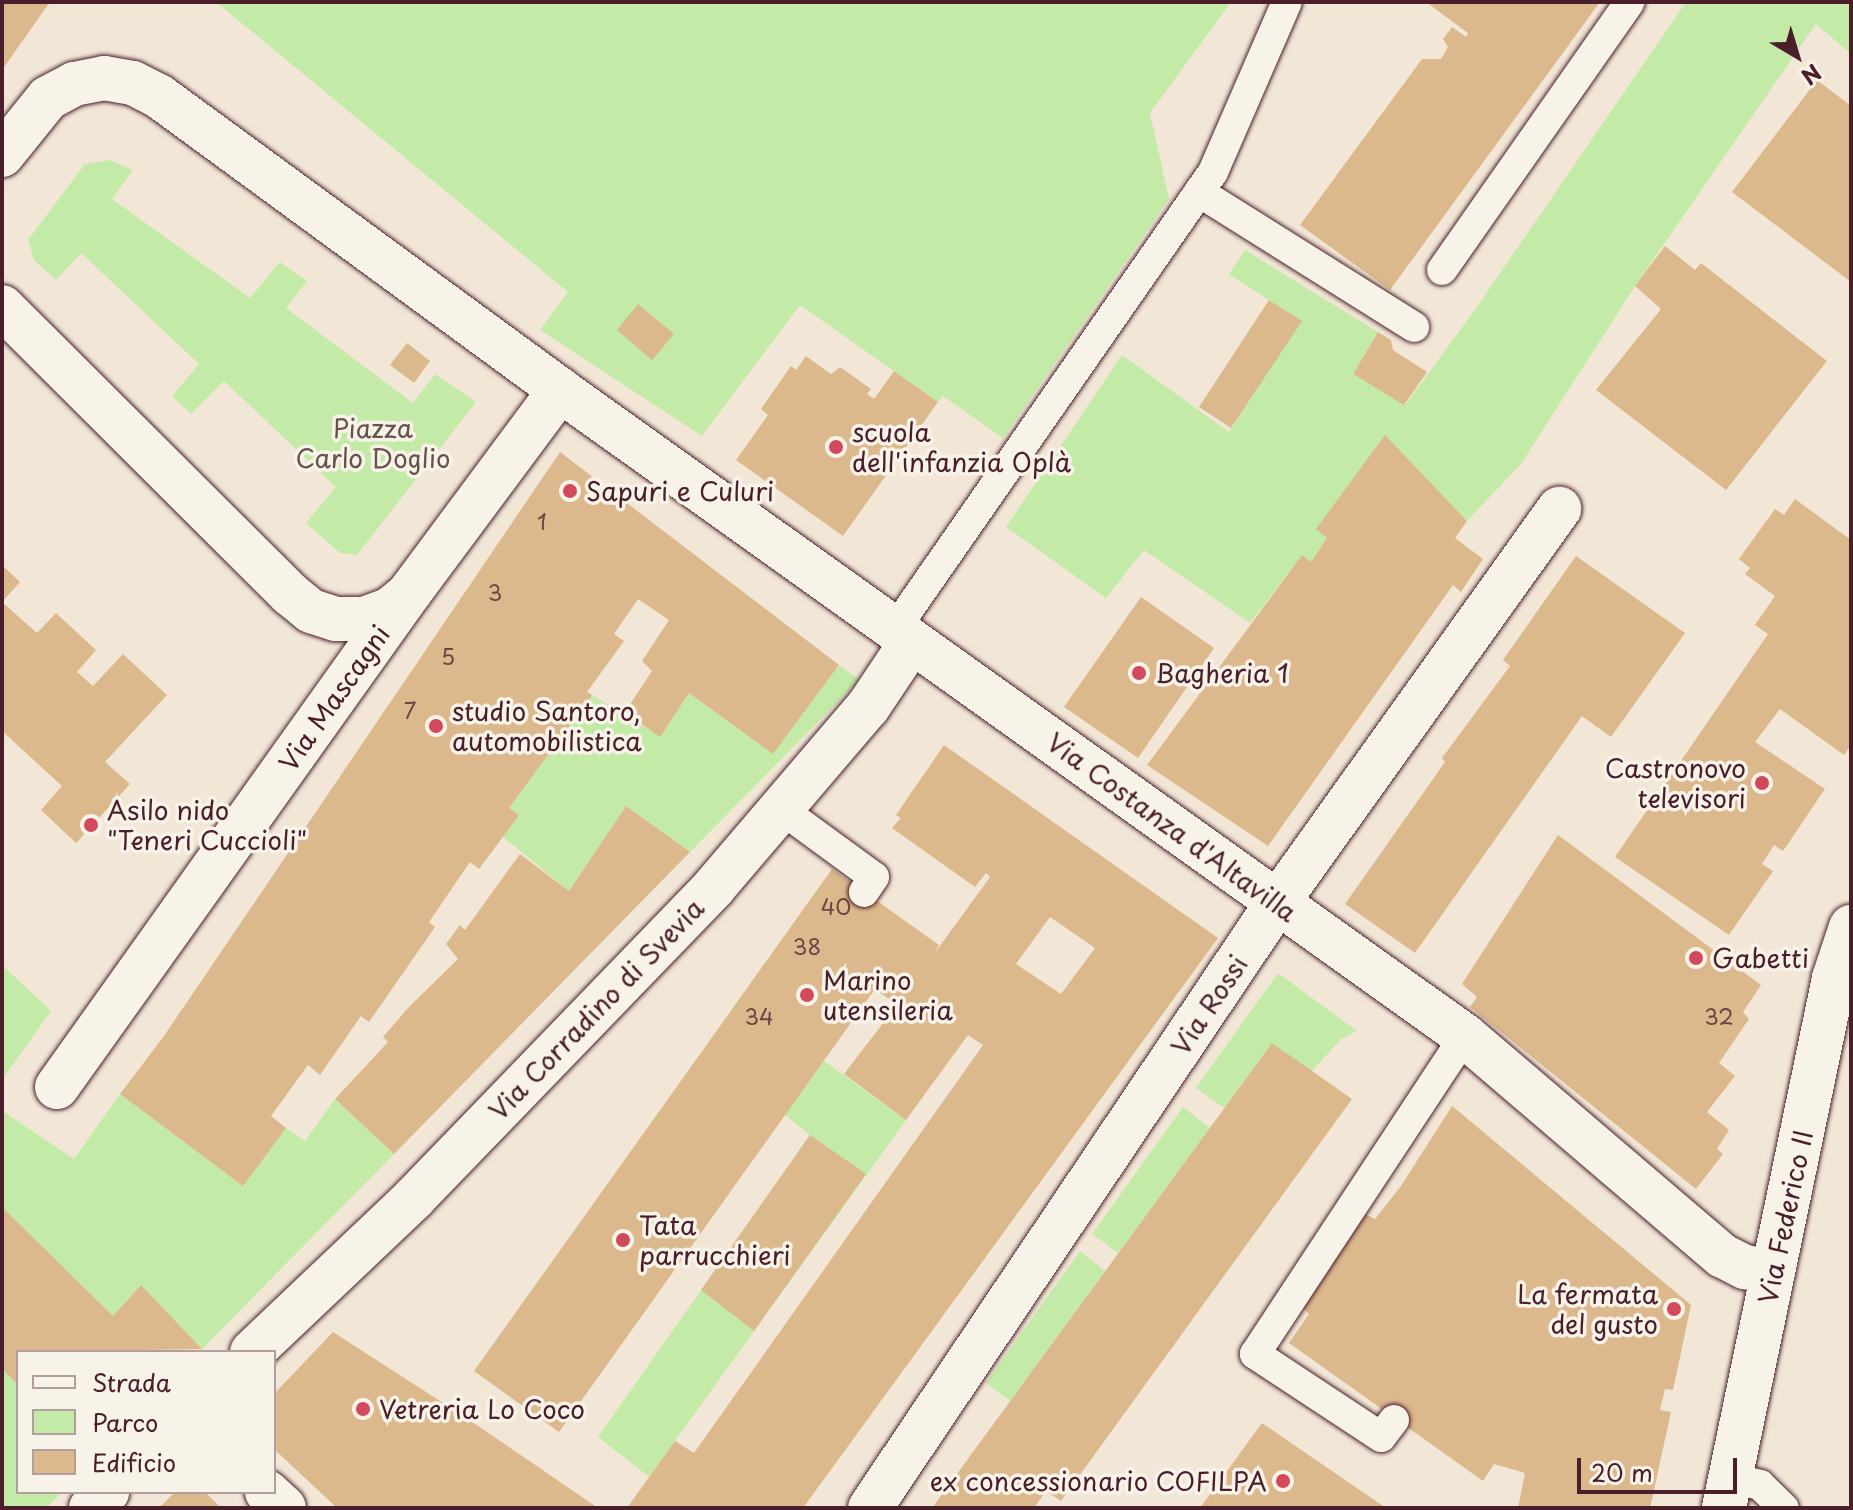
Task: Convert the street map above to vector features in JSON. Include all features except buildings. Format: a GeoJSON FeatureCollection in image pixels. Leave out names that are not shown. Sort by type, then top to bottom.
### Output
{"type":"FeatureCollection","features":[{"type":"Feature","properties":{"kind":"street","name":"Via Costanza d'Altavilla"},"geometry":{"type":"LineString","coordinates":[[2,155],[48,98],[74,84],[104,78],[133,83],[160,97],[560,390],[1465,1036],[1723,1256],[1745,1267],[1773,1272]]}},
{"type":"Feature","properties":{"kind":"street"},"geometry":{"type":"LineString","coordinates":[[2,307],[311,611],[336,619],[364,619],[389,610],[410,592]]}},
{"type":"Feature","properties":{"kind":"street","name":"Via Mascagni"},"geometry":{"type":"LineString","coordinates":[[57,1087],[410,592],[560,390]]}},
{"type":"Feature","properties":{"kind":"street","name":"Via Rossi"},"geometry":{"type":"LineString","coordinates":[[870,1508],[1277,903],[1559,509]]}},
{"type":"Feature","properties":{"kind":"street","name":"Via Corradino di Svevia"},"geometry":{"type":"LineString","coordinates":[[254,1350],[414,1198],[714,887],[868,707],[903,635]]}},
{"type":"Feature","properties":{"kind":"street","name":"Via Federico II"},"geometry":{"type":"LineString","coordinates":[[1727,1493],[1834,978],[1851,927]]}},
{"type":"Feature","properties":{"kind":"street"},"geometry":{"type":"LineString","coordinates":[[269,1494],[284,1508]]}},
{"type":"Feature","properties":{"kind":"lane"},"geometry":{"type":"LineString","coordinates":[[903,635],[1213,172],[1287,2]]}},
{"type":"Feature","properties":{"kind":"lane"},"geometry":{"type":"LineString","coordinates":[[1442,270],[1630,2]]}},
{"type":"Feature","properties":{"kind":"lane"},"geometry":{"type":"LineString","coordinates":[[1199,192],[1414,327]]}},
{"type":"Feature","properties":{"kind":"lane"},"geometry":{"type":"LineString","coordinates":[[781,809],[874,877],[864,892]]}},
{"type":"Feature","properties":{"kind":"lane"},"geometry":{"type":"LineString","coordinates":[[1394,1420],[1381,1437],[1255,1354],[1465,1036]]}},
{"type":"Feature","properties":{"kind":"lane"},"geometry":{"type":"LineString","coordinates":[[1727,1493],[1760,1485],[1784,1508]]}},
{"type":"Feature","properties":{"kind":"green space"},"geometry":{"type":"Polygon","coordinates":[[[216,2],[1231,2],[1150,113],[1169,199],[1003,438],[943,396],[938,402],[800,305],[702,436],[540,330],[568,292],[216,2]]]}},
{"type":"Feature","properties":{"kind":"green space"},"geometry":{"type":"Polygon","coordinates":[[[1686,2],[1851,2],[1851,54],[1816,24],[1635,286],[1521,464],[1467,521],[1385,436],[1317,529],[1327,538],[1311,562],[1302,555],[1250,623],[1144,550],[1106,598],[1006,527],[1122,355],[1229,432],[1301,321],[1229,274],[1245,250],[1378,332],[1353,374],[1405,405],[1472,314],[1686,2]]]}},
{"type":"Feature","properties":{"kind":"green space","name":"Piazza Carlo Doglio"},"geometry":{"type":"Polygon","coordinates":[[[110,160],[133,170],[112,199],[250,298],[280,262],[307,281],[286,308],[413,403],[435,374],[476,402],[357,555],[340,553],[306,523],[336,487],[224,381],[191,414],[172,396],[199,364],[81,253],[56,280],[34,260],[28,240],[85,164],[110,160]]]}},
{"type":"Feature","properties":{"kind":"green space"},"geometry":{"type":"Polygon","coordinates":[[[839,665],[859,680],[690,852],[626,806],[569,891],[503,837],[509,808],[592,695],[660,736],[689,693],[773,754],[839,665]]]}},
{"type":"Feature","properties":{"kind":"green space"},"geometry":{"type":"Polygon","coordinates":[[[2,965],[51,1011],[2,1080],[2,965]]]}},
{"type":"Feature","properties":{"kind":"green space"},"geometry":{"type":"Polygon","coordinates":[[[1278,973],[1357,1031],[1341,1039],[1312,1071],[1272,1044],[1224,1108],[1196,1088],[1278,973]]]}},
{"type":"Feature","properties":{"kind":"green space"},"geometry":{"type":"Polygon","coordinates":[[[824,1061],[906,1120],[649,1477],[598,1437],[810,1135],[785,1115],[824,1061]]]}},
{"type":"Feature","properties":{"kind":"green space"},"geometry":{"type":"Polygon","coordinates":[[[120,1094],[242,1185],[286,1128],[305,1141],[335,1099],[394,1154],[202,1349],[141,1285],[113,1316],[2,1207],[4,1112],[74,1159],[120,1094]]]}},
{"type":"Feature","properties":{"kind":"green space"},"geometry":{"type":"Polygon","coordinates":[[[1183,1107],[1210,1128],[1118,1253],[1092,1234],[1183,1107]]]}},
{"type":"Feature","properties":{"kind":"green space"},"geometry":{"type":"Polygon","coordinates":[[[1080,1251],[1105,1271],[1010,1401],[986,1383],[1080,1251]]]}},
{"type":"Feature","properties":{"kind":"green space"},"geometry":{"type":"Polygon","coordinates":[[[2,1369],[16,1383],[16,1494],[60,1494],[46,1508],[2,1508],[2,1369]]]}},
{"type":"Feature","properties":{"kind":"place","name":"scuola dell'infanzia Oplà"},"geometry":{"type":"Point","coordinates":[836,447]}},
{"type":"Feature","properties":{"kind":"place","name":"Sapuri e Culuri"},"geometry":{"type":"Point","coordinates":[570,491]}},
{"type":"Feature","properties":{"kind":"place","name":"Bagheria 1"},"geometry":{"type":"Point","coordinates":[1139,673]}},
{"type":"Feature","properties":{"kind":"place","name":"studio Santoro, automobilistica"},"geometry":{"type":"Point","coordinates":[436,726]}},
{"type":"Feature","properties":{"kind":"place","name":"Castronovo televisori"},"geometry":{"type":"Point","coordinates":[1762,783]}},
{"type":"Feature","properties":{"kind":"place","name":"Asilo nido \"Teneri Cuccioli\""},"geometry":{"type":"Point","coordinates":[91,825]}},
{"type":"Feature","properties":{"kind":"place","name":"Gabetti"},"geometry":{"type":"Point","coordinates":[1696,958]}},
{"type":"Feature","properties":{"kind":"place","name":"Marino utensileria"},"geometry":{"type":"Point","coordinates":[807,995]}},
{"type":"Feature","properties":{"kind":"place","name":"Tata parrucchieri"},"geometry":{"type":"Point","coordinates":[623,1240]}},
{"type":"Feature","properties":{"kind":"place","name":"La fermata del gusto"},"geometry":{"type":"Point","coordinates":[1674,1309]}},
{"type":"Feature","properties":{"kind":"place","name":"Vetreria Lo Coco"},"geometry":{"type":"Point","coordinates":[363,1409]}},
{"type":"Feature","properties":{"kind":"place","name":"ex concessionario COFILPA"},"geometry":{"type":"Point","coordinates":[1283,1481]}}]}
